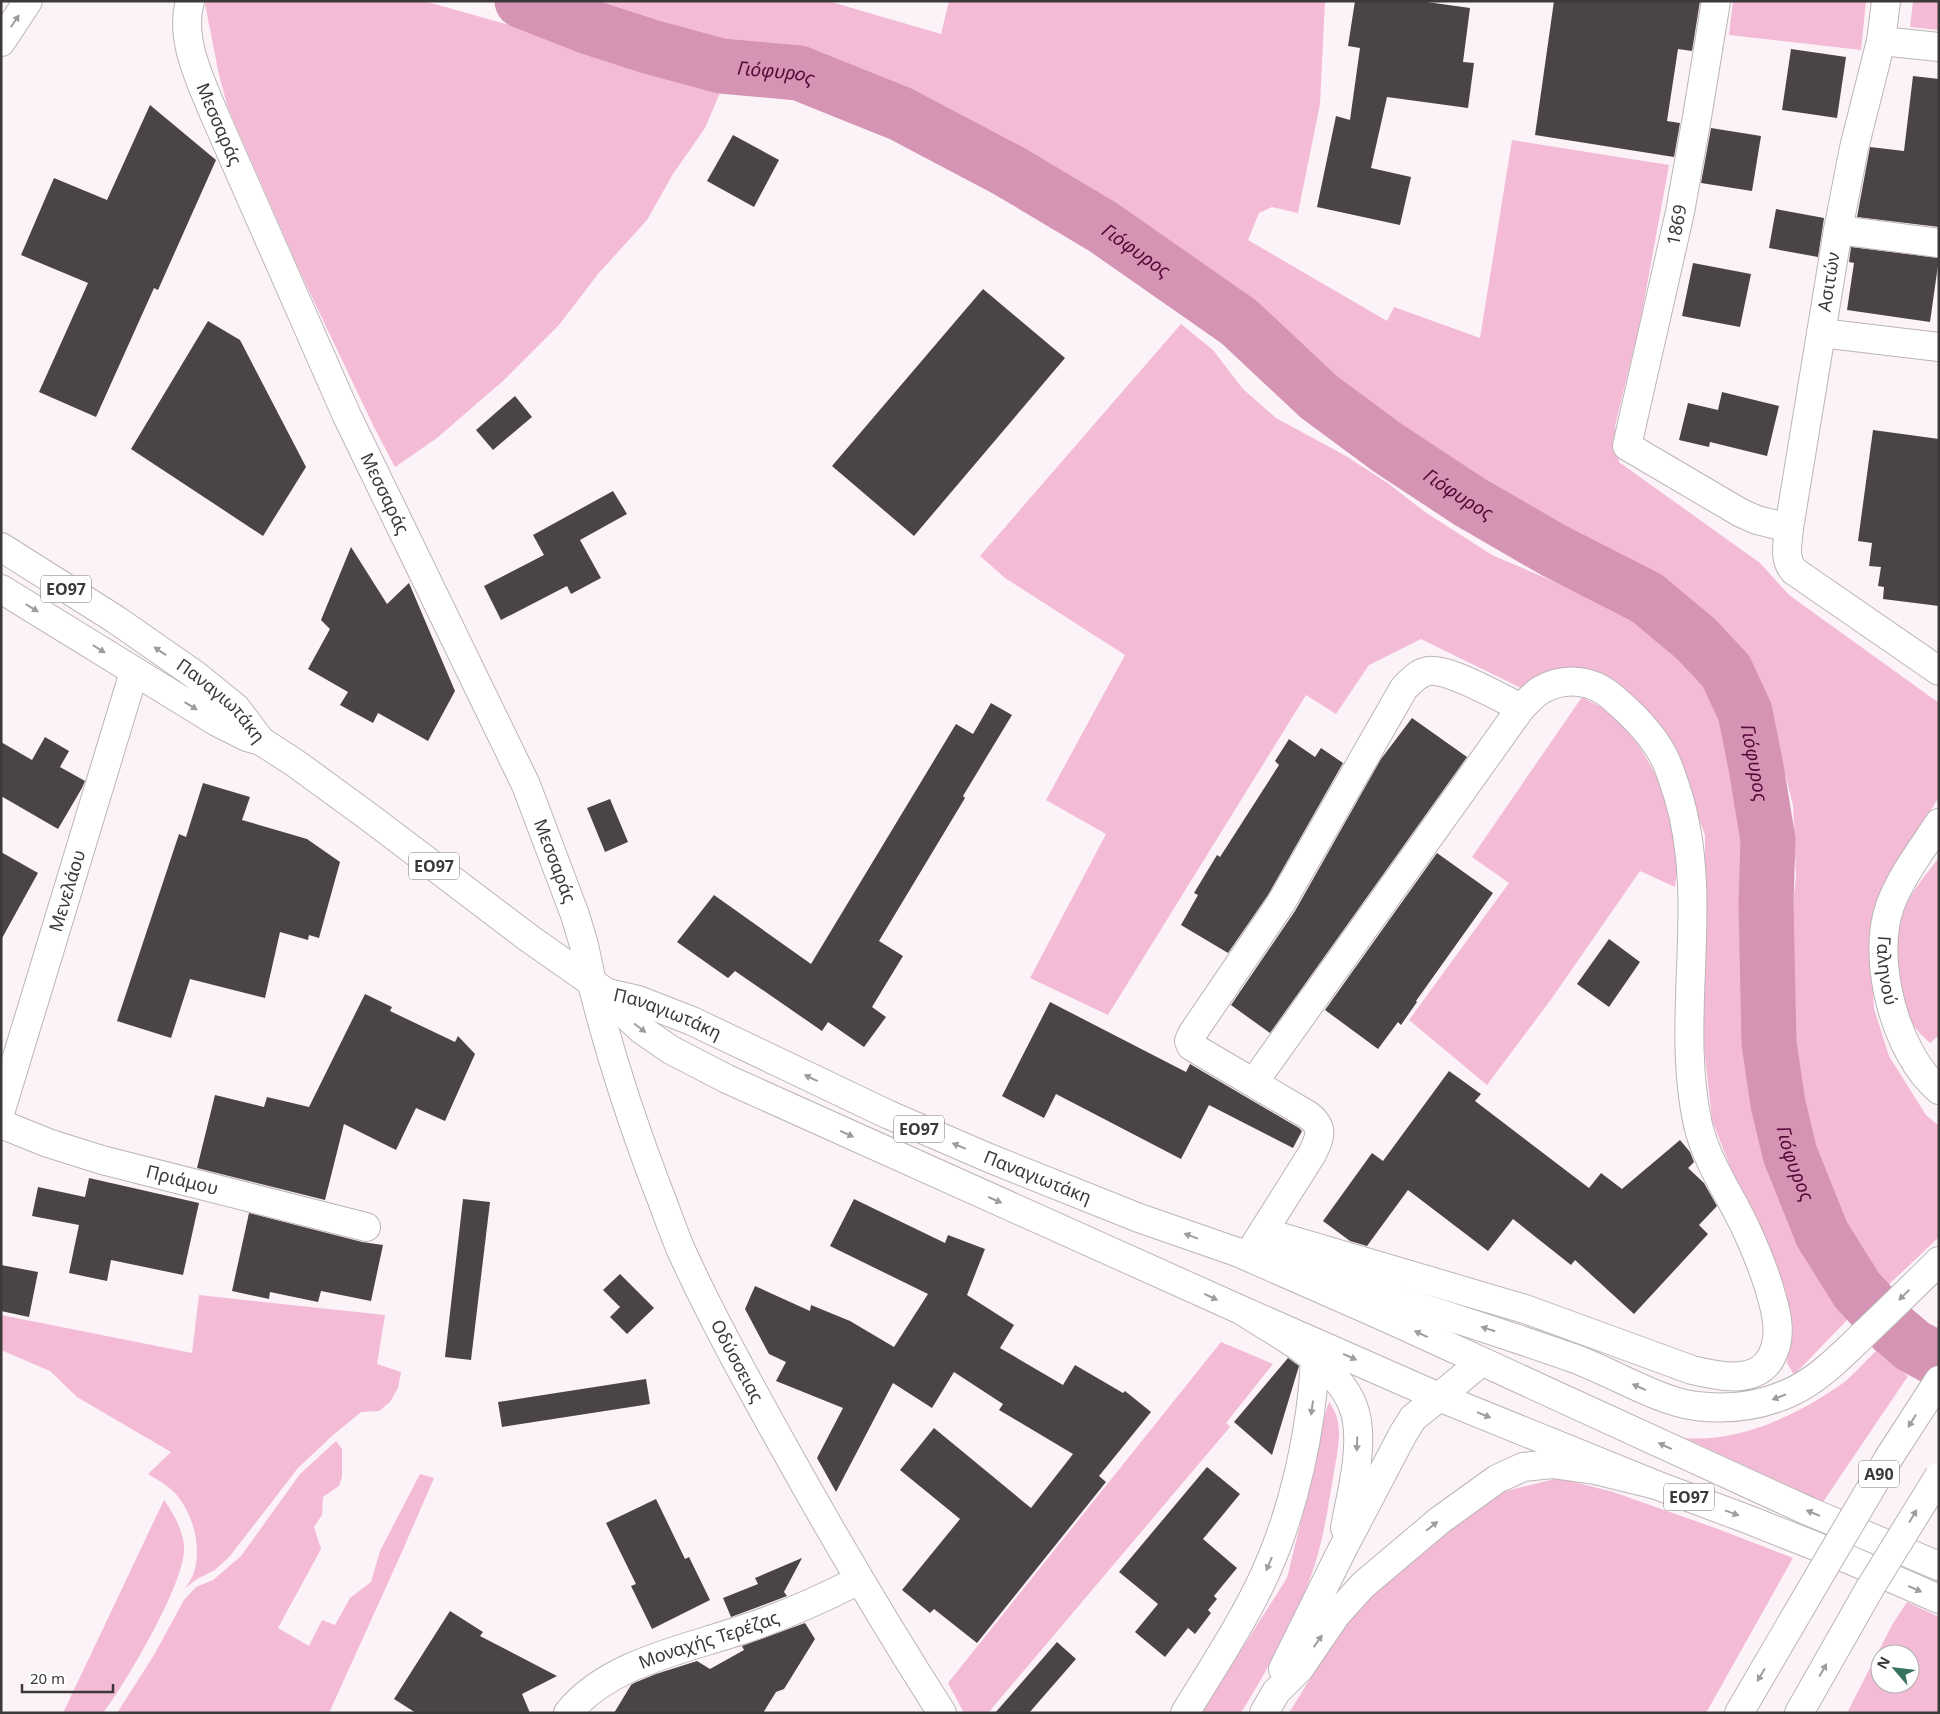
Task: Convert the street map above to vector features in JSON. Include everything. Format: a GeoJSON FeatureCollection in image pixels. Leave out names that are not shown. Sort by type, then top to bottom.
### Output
{"type":"FeatureCollection","features":[{"type":"Feature","properties":{"kind":"main road"},"geometry":{"type":"LineString","coordinates":[[1,42],[28,1]]}},
{"type":"Feature","properties":{"kind":"main road","name":"Μεσσαράς"},"geometry":{"type":"LineString","coordinates":[[190,1],[188,36],[200,77],[215,116],[347,416],[428,579],[526,785],[575,915],[599,988]]}},
{"type":"Feature","properties":{"kind":"main road","name":"1869"},"geometry":{"type":"LineString","coordinates":[[1716,1],[1680,212],[1627,446],[1741,513],[1757,520],[1789,528]]}},
{"type":"Feature","properties":{"kind":"main road","name":"Ασιτών"},"geometry":{"type":"LineString","coordinates":[[1886,1],[1881,41],[1854,148],[1838,230],[1789,528],[1788,565],[1939,671]]}},
{"type":"Feature","properties":{"kind":"main road"},"geometry":{"type":"LineString","coordinates":[[1881,41],[1939,46]]}},
{"type":"Feature","properties":{"kind":"main road"},"geometry":{"type":"LineString","coordinates":[[1838,230],[1939,243]]}},
{"type":"Feature","properties":{"kind":"main road"},"geometry":{"type":"LineString","coordinates":[[1821,333],[1939,347]]}},
{"type":"Feature","properties":{"kind":"main road","name":"Παναγιωτάκη"},"geometry":{"type":"LineString","coordinates":[[7,548],[194,674],[236,708],[261,741]]}},
{"type":"Feature","properties":{"kind":"main road","name":"Παναγιωτάκη"},"geometry":{"type":"LineString","coordinates":[[1,589],[134,672],[232,730],[261,741]]}},
{"type":"Feature","properties":{"kind":"main road"},"geometry":{"type":"LineString","coordinates":[[1521,708],[1458,678],[1440,672],[1428,671],[1414,677],[1404,688],[1281,903],[1188,1041],[1192,1046],[1308,1115],[1317,1124],[1319,1130],[1320,1138],[1312,1154],[1264,1232],[1243,1254],[1280,1263],[1518,1339],[1580,1361],[1665,1398],[1685,1404],[1716,1408],[1738,1407],[1769,1401],[1790,1393],[1814,1378],[1843,1354],[1939,1261]]}},
{"type":"Feature","properties":{"kind":"main road","name":"Μενελάου"},"geometry":{"type":"LineString","coordinates":[[1,1110],[134,672]]}},
{"type":"Feature","properties":{"kind":"main road"},"geometry":{"type":"LineString","coordinates":[[1254,1082],[1521,708],[1539,691],[1558,682],[1574,681],[1594,685],[1608,693],[1627,710],[1665,758],[1683,813],[1692,877],[1690,1042],[1694,1105],[1705,1148],[1747,1231],[1766,1275],[1777,1316],[1778,1334],[1775,1350],[1763,1368],[1748,1376],[1704,1373],[1667,1362],[1525,1309],[1264,1232]]}},
{"type":"Feature","properties":{"kind":"main road","name":"ΕΟ97"},"geometry":{"type":"LineString","coordinates":[[261,741],[369,817],[530,939],[599,988]]}},
{"type":"Feature","properties":{"kind":"main road","name":"Γαληνού"},"geometry":{"type":"LineString","coordinates":[[1939,823],[1899,888],[1891,905],[1884,942],[1888,984],[1899,1028],[1918,1067],[1939,1090]]}},
{"type":"Feature","properties":{"kind":"main road","name":"Παναγιωτάκη"},"geometry":{"type":"LineString","coordinates":[[599,988],[638,1000],[692,1021],[887,1114],[989,1158],[1139,1218],[1243,1254],[1481,1362]]}},
{"type":"Feature","properties":{"kind":"main road","name":"Παναγιωτάκη"},"geometry":{"type":"LineString","coordinates":[[599,988],[642,1030],[671,1050],[727,1080],[1241,1310]]}},
{"type":"Feature","properties":{"kind":"main road","name":"Οδύσσειας"},"geometry":{"type":"LineString","coordinates":[[599,988],[616,1072],[680,1248],[754,1395],[859,1580],[942,1713]]}},
{"type":"Feature","properties":{"kind":"main road","name":"Πριάμου"},"geometry":{"type":"LineString","coordinates":[[1,1124],[31,1137],[94,1158],[366,1227]]}},
{"type":"Feature","properties":{"kind":"main road"},"geometry":{"type":"LineString","coordinates":[[1241,1310],[1330,1371],[1341,1383],[1352,1404],[1357,1421],[1356,1468],[1341,1552]]}},
{"type":"Feature","properties":{"kind":"main road","name":"ΕΟ97"},"geometry":{"type":"LineString","coordinates":[[1241,1310],[1439,1396],[1656,1485],[1747,1518],[1848,1559],[1939,1599]]}},
{"type":"Feature","properties":{"kind":"main road"},"geometry":{"type":"LineString","coordinates":[[1186,1713],[1254,1596],[1276,1549],[1294,1491],[1307,1434],[1312,1404],[1315,1359]]}},
{"type":"Feature","properties":{"kind":"main road"},"geometry":{"type":"LineString","coordinates":[[1270,1702],[1289,1654],[1409,1423],[1481,1362]]}},
{"type":"Feature","properties":{"kind":"main road","name":"ΕΟ97"},"geometry":{"type":"LineString","coordinates":[[1481,1362],[1808,1510],[1939,1566]]}},
{"type":"Feature","properties":{"kind":"main road","name":"Α90"},"geometry":{"type":"LineString","coordinates":[[1740,1713],[1888,1459],[1939,1380]]}},
{"type":"Feature","properties":{"kind":"main road"},"geometry":{"type":"LineString","coordinates":[[1270,1702],[1300,1668],[1336,1614],[1363,1585],[1440,1520],[1497,1479],[1523,1467],[1552,1464],[1585,1468],[1656,1485]]}},
{"type":"Feature","properties":{"kind":"main road"},"geometry":{"type":"LineString","coordinates":[[1799,1713],[1870,1588],[1939,1476]]}},
{"type":"Feature","properties":{"kind":"main road","name":"Μοναχής Τερέζας"},"geometry":{"type":"LineString","coordinates":[[568,1713],[588,1692],[620,1673],[807,1606],[859,1580]]}},
{"type":"Feature","properties":{"kind":"shaded area"},"geometry":{"type":"Polygon","coordinates":[[[206,1],[424,1],[605,52],[725,81],[705,128],[673,174],[647,220],[598,274],[559,325],[504,380],[437,438],[395,467],[301,274],[228,108],[219,75],[205,4],[206,1]]]}},
{"type":"Feature","properties":{"kind":"shaded area"},"geometry":{"type":"Polygon","coordinates":[[[569,1],[828,1],[941,34],[949,1],[1325,1],[1320,104],[1298,213],[1272,207],[1259,213],[1248,240],[1387,321],[1394,307],[1480,338],[1512,140],[1669,165],[1640,323],[1615,426],[1619,462],[1760,563],[1789,595],[1939,703],[1939,797],[1877,900],[1871,947],[1874,1009],[1889,1056],[1926,1115],[1939,1126],[1939,1237],[1882,1291],[1843,1238],[1801,1136],[1787,1063],[1787,958],[1796,877],[1793,805],[1764,691],[1722,636],[1653,587],[1453,475],[1346,403],[1243,309],[1117,219],[1009,157],[893,98],[806,65],[762,58],[671,32],[613,20],[569,1]]]}},
{"type":"Feature","properties":{"kind":"shaded area"},"geometry":{"type":"Polygon","coordinates":[[[1733,1],[1866,1],[1861,50],[1729,35],[1733,1]]]}},
{"type":"Feature","properties":{"kind":"shaded area"},"geometry":{"type":"Polygon","coordinates":[[[1913,1],[1939,1],[1939,30],[1910,27],[1913,1]]]}},
{"type":"Feature","properties":{"kind":"shaded area"},"geometry":{"type":"Polygon","coordinates":[[[1181,324],[1213,350],[1243,389],[1276,418],[1346,456],[1389,484],[1425,512],[1492,555],[1618,609],[1691,657],[1715,690],[1739,744],[1755,846],[1753,978],[1756,1082],[1775,1163],[1819,1268],[1849,1318],[1794,1375],[1787,1363],[1790,1320],[1712,1120],[1702,1029],[1705,835],[1672,745],[1643,710],[1607,676],[1575,667],[1551,672],[1525,690],[1421,639],[1369,665],[1336,714],[1306,695],[1108,1015],[1030,978],[1106,834],[1046,800],[1125,655],[1005,578],[980,556],[1181,324]]]}},
{"type":"Feature","properties":{"kind":"shaded area"},"geometry":{"type":"Polygon","coordinates":[[[1582,697],[1611,713],[1626,729],[1637,743],[1657,777],[1671,814],[1679,849],[1675,887],[1640,871],[1552,998],[1487,1085],[1409,1020],[1509,883],[1472,857],[1582,697]]]}},
{"type":"Feature","properties":{"kind":"shaded area"},"geometry":{"type":"Polygon","coordinates":[[[1939,858],[1939,1035],[1930,1043],[1918,1032],[1906,1013],[1898,985],[1895,953],[1898,924],[1902,912],[1910,897],[1939,858]]]}},
{"type":"Feature","properties":{"kind":"shaded area"},"geometry":{"type":"Polygon","coordinates":[[[199,1295],[385,1315],[377,1364],[401,1372],[398,1388],[390,1402],[379,1411],[361,1412],[332,1436],[298,1468],[230,1556],[215,1570],[197,1579],[185,1588],[193,1575],[196,1565],[196,1542],[191,1520],[181,1500],[174,1492],[148,1474],[171,1452],[77,1397],[50,1371],[1,1350],[1,1315],[192,1353],[199,1295]]]}},
{"type":"Feature","properties":{"kind":"shaded area"},"geometry":{"type":"Polygon","coordinates":[[[1221,1342],[1273,1364],[1226,1423],[1230,1427],[988,1713],[964,1713],[948,1683],[1221,1342]]]}},
{"type":"Feature","properties":{"kind":"shaded area"},"geometry":{"type":"Polygon","coordinates":[[[1876,1351],[1908,1376],[1823,1502],[1685,1438],[1726,1436],[1768,1424],[1788,1415],[1843,1383],[1876,1351]]]}},
{"type":"Feature","properties":{"kind":"shaded area"},"geometry":{"type":"Polygon","coordinates":[[[1329,1402],[1334,1411],[1339,1429],[1338,1448],[1321,1543],[1308,1584],[1292,1622],[1273,1659],[1241,1713],[1201,1713],[1287,1578],[1311,1480],[1319,1433],[1329,1402]]]}},
{"type":"Feature","properties":{"kind":"shaded area"},"geometry":{"type":"Polygon","coordinates":[[[336,1441],[342,1449],[342,1477],[339,1486],[323,1497],[322,1515],[314,1527],[321,1549],[278,1628],[309,1646],[322,1620],[335,1625],[350,1598],[371,1582],[380,1551],[420,1474],[434,1478],[329,1713],[117,1713],[154,1655],[184,1600],[196,1587],[213,1580],[241,1556],[300,1474],[336,1441]]]}},
{"type":"Feature","properties":{"kind":"shaded area"},"geometry":{"type":"Polygon","coordinates":[[[1559,1478],[1613,1492],[1793,1558],[1706,1713],[1289,1713],[1324,1656],[1350,1621],[1374,1592],[1402,1566],[1482,1505],[1506,1491],[1559,1478]]]}},
{"type":"Feature","properties":{"kind":"shaded area"},"geometry":{"type":"Polygon","coordinates":[[[164,1500],[177,1521],[184,1545],[183,1561],[166,1605],[126,1679],[103,1713],[63,1713],[164,1500]]]}},
{"type":"Feature","properties":{"kind":"shaded area"},"geometry":{"type":"Polygon","coordinates":[[[1907,1602],[1939,1617],[1939,1713],[1847,1713],[1870,1668],[1870,1694],[1920,1694],[1920,1644],[1882,1644],[1907,1602]]]}},
{"type":"Feature","properties":{"kind":"building"},"geometry":{"type":"Polygon","coordinates":[[[1355,1],[1420,1],[1470,8],[1463,62],[1474,63],[1468,108],[1387,97],[1371,168],[1411,177],[1400,225],[1317,207],[1336,116],[1350,120],[1360,48],[1348,46],[1355,1]]]}},
{"type":"Feature","properties":{"kind":"building"},"geometry":{"type":"Polygon","coordinates":[[[1554,1],[1700,1],[1692,51],[1678,49],[1667,121],[1680,123],[1674,157],[1535,135],[1554,1]]]}},
{"type":"Feature","properties":{"kind":"building"},"geometry":{"type":"Polygon","coordinates":[[[1791,49],[1846,57],[1837,118],[1782,110],[1791,49]]]}},
{"type":"Feature","properties":{"kind":"building"},"geometry":{"type":"Polygon","coordinates":[[[1913,76],[1939,79],[1939,227],[1857,217],[1870,147],[1904,151],[1913,76]]]}},
{"type":"Feature","properties":{"kind":"building"},"geometry":{"type":"Polygon","coordinates":[[[150,105],[216,160],[158,290],[154,288],[96,417],[39,392],[88,283],[21,255],[54,178],[107,200],[150,105]]]}},
{"type":"Feature","properties":{"kind":"building"},"geometry":{"type":"Polygon","coordinates":[[[1711,128],[1761,136],[1752,191],[1701,183],[1711,128]]]}},
{"type":"Feature","properties":{"kind":"building"},"geometry":{"type":"Polygon","coordinates":[[[733,135],[779,160],[754,207],[707,181],[733,135]]]}},
{"type":"Feature","properties":{"kind":"building"},"geometry":{"type":"Polygon","coordinates":[[[1776,209],[1824,218],[1818,257],[1769,248],[1776,209]]]}},
{"type":"Feature","properties":{"kind":"building"},"geometry":{"type":"Polygon","coordinates":[[[1851,247],[1939,258],[1930,322],[1847,310],[1854,263],[1849,262],[1851,247]]]}},
{"type":"Feature","properties":{"kind":"building"},"geometry":{"type":"Polygon","coordinates":[[[1693,263],[1751,274],[1740,327],[1682,316],[1693,263]]]}},
{"type":"Feature","properties":{"kind":"building"},"geometry":{"type":"Polygon","coordinates":[[[983,289],[1065,358],[914,536],[832,466],[983,289]]]}},
{"type":"Feature","properties":{"kind":"building"},"geometry":{"type":"Polygon","coordinates":[[[208,321],[240,340],[306,467],[263,536],[131,449],[208,321]]]}},
{"type":"Feature","properties":{"kind":"building"},"geometry":{"type":"Polygon","coordinates":[[[1722,392],[1779,406],[1767,456],[1710,442],[1709,447],[1679,440],[1688,403],[1718,410],[1722,392]]]}},
{"type":"Feature","properties":{"kind":"building"},"geometry":{"type":"Polygon","coordinates":[[[515,396],[532,417],[493,450],[476,430],[515,396]]]}},
{"type":"Feature","properties":{"kind":"building"},"geometry":{"type":"Polygon","coordinates":[[[1873,430],[1939,439],[1939,606],[1883,599],[1884,587],[1878,586],[1881,567],[1869,566],[1872,543],[1858,541],[1873,430]]]}},
{"type":"Feature","properties":{"kind":"building"},"geometry":{"type":"Polygon","coordinates":[[[613,491],[627,514],[580,540],[601,578],[571,594],[567,586],[501,620],[484,586],[544,555],[533,535],[613,491]]]}},
{"type":"Feature","properties":{"kind":"building"},"geometry":{"type":"Polygon","coordinates":[[[351,547],[387,604],[409,583],[455,691],[428,741],[378,713],[373,723],[340,705],[348,692],[308,669],[330,629],[321,620],[351,547]]]}},
{"type":"Feature","properties":{"kind":"building"},"geometry":{"type":"Polygon","coordinates":[[[991,703],[1012,715],[963,796],[965,798],[879,941],[903,956],[872,1007],[886,1017],[864,1047],[828,1022],[822,1031],[735,971],[728,978],[677,942],[714,895],[811,964],[956,724],[973,734],[991,703]]]}},
{"type":"Feature","properties":{"kind":"building"},"geometry":{"type":"Polygon","coordinates":[[[1412,718],[1467,757],[1270,1033],[1231,1005],[1295,911],[1381,759],[1412,718]]]}},
{"type":"Feature","properties":{"kind":"building"},"geometry":{"type":"Polygon","coordinates":[[[45,737],[69,751],[60,767],[85,781],[58,829],[1,796],[1,742],[32,760],[45,737]]]}},
{"type":"Feature","properties":{"kind":"building"},"geometry":{"type":"Polygon","coordinates":[[[1289,739],[1315,757],[1321,748],[1343,763],[1268,895],[1228,953],[1181,925],[1198,895],[1194,893],[1217,855],[1220,857],[1279,765],[1275,761],[1289,739]]]}},
{"type":"Feature","properties":{"kind":"building"},"geometry":{"type":"Polygon","coordinates":[[[203,783],[250,797],[242,820],[307,839],[340,862],[319,938],[309,935],[308,940],[280,932],[265,998],[190,979],[171,1038],[117,1021],[179,834],[186,837],[203,783]]]}},
{"type":"Feature","properties":{"kind":"building"},"geometry":{"type":"Polygon","coordinates":[[[610,799],[628,842],[605,852],[587,808],[610,799]]]}},
{"type":"Feature","properties":{"kind":"building"},"geometry":{"type":"Polygon","coordinates":[[[1,852],[38,873],[1,940],[1,852]]]}},
{"type":"Feature","properties":{"kind":"building"},"geometry":{"type":"Polygon","coordinates":[[[1437,853],[1493,893],[1401,1025],[1398,1022],[1378,1049],[1325,1010],[1437,853]]]}},
{"type":"Feature","properties":{"kind":"building"},"geometry":{"type":"Polygon","coordinates":[[[1609,939],[1640,962],[1609,1007],[1577,984],[1609,939]]]}},
{"type":"Feature","properties":{"kind":"building"},"geometry":{"type":"Polygon","coordinates":[[[365,994],[392,1007],[390,1011],[455,1042],[458,1036],[475,1054],[445,1121],[416,1108],[396,1150],[344,1124],[325,1200],[197,1168],[215,1095],[264,1107],[267,1097],[309,1107],[365,994]]]}},
{"type":"Feature","properties":{"kind":"building"},"geometry":{"type":"Polygon","coordinates":[[[1050,1002],[1186,1072],[1190,1064],[1299,1128],[1302,1131],[1293,1148],[1209,1105],[1181,1159],[1056,1094],[1044,1118],[1002,1096],[1050,1002]]]}},
{"type":"Feature","properties":{"kind":"building"},"geometry":{"type":"Polygon","coordinates":[[[1449,1071],[1481,1094],[1475,1101],[1589,1188],[1601,1173],[1622,1189],[1680,1140],[1690,1152],[1694,1162],[1688,1168],[1704,1183],[1717,1206],[1699,1225],[1708,1234],[1634,1314],[1575,1260],[1571,1265],[1513,1219],[1488,1251],[1408,1190],[1367,1246],[1350,1241],[1323,1221],[1372,1153],[1383,1161],[1449,1071]]]}},
{"type":"Feature","properties":{"kind":"building"},"geometry":{"type":"Polygon","coordinates":[[[89,1178],[199,1203],[183,1275],[111,1260],[107,1281],[69,1273],[79,1225],[32,1216],[38,1187],[85,1197],[89,1178]]]}},
{"type":"Feature","properties":{"kind":"building"},"geometry":{"type":"Polygon","coordinates":[[[463,1199],[490,1202],[471,1360],[445,1357],[463,1199]]]}},
{"type":"Feature","properties":{"kind":"building"},"geometry":{"type":"Polygon","coordinates":[[[854,1199],[945,1243],[948,1235],[985,1249],[967,1295],[1014,1325],[1000,1348],[1063,1385],[1075,1365],[1123,1393],[1125,1391],[1151,1412],[1099,1476],[1106,1482],[977,1643],[934,1609],[930,1613],[902,1590],[960,1519],[900,1470],[934,1428],[1031,1508],[1073,1454],[999,1410],[1003,1404],[954,1372],[932,1408],[893,1383],[836,1492],[817,1458],[843,1408],[776,1381],[786,1362],[769,1354],[745,1309],[755,1286],[810,1311],[811,1305],[850,1321],[894,1347],[928,1294],[830,1246],[854,1199]]]}},
{"type":"Feature","properties":{"kind":"building"},"geometry":{"type":"Polygon","coordinates":[[[249,1213],[362,1242],[383,1245],[371,1301],[321,1291],[318,1302],[270,1292],[269,1299],[232,1291],[249,1213]]]}},
{"type":"Feature","properties":{"kind":"building"},"geometry":{"type":"Polygon","coordinates":[[[1,1265],[38,1272],[29,1317],[1,1311],[1,1265]]]}},
{"type":"Feature","properties":{"kind":"building"},"geometry":{"type":"Polygon","coordinates":[[[620,1274],[654,1308],[627,1334],[610,1317],[620,1307],[603,1290],[620,1274]]]}},
{"type":"Feature","properties":{"kind":"building"},"geometry":{"type":"Polygon","coordinates":[[[1288,1358],[1299,1366],[1272,1455],[1234,1422],[1288,1358]]]}},
{"type":"Feature","properties":{"kind":"building"},"geometry":{"type":"Polygon","coordinates":[[[646,1379],[650,1404],[502,1427],[498,1402],[646,1379]]]}},
{"type":"Feature","properties":{"kind":"building"},"geometry":{"type":"Polygon","coordinates":[[[1207,1467],[1240,1494],[1203,1539],[1237,1568],[1214,1596],[1217,1599],[1208,1610],[1211,1613],[1195,1634],[1188,1628],[1165,1657],[1135,1632],[1158,1604],[1119,1572],[1207,1467]]]}},
{"type":"Feature","properties":{"kind":"building"},"geometry":{"type":"Polygon","coordinates":[[[656,1499],[685,1559],[689,1557],[710,1600],[652,1629],[631,1586],[636,1584],[606,1523],[656,1499]]]}},
{"type":"Feature","properties":{"kind":"building"},"geometry":{"type":"Polygon","coordinates":[[[802,1558],[784,1592],[787,1596],[731,1617],[723,1598],[758,1584],[755,1578],[802,1558]]]}},
{"type":"Feature","properties":{"kind":"building"},"geometry":{"type":"Polygon","coordinates":[[[450,1611],[483,1632],[480,1636],[557,1676],[522,1694],[530,1713],[416,1713],[394,1699],[450,1611]]]}},
{"type":"Feature","properties":{"kind":"building"},"geometry":{"type":"Polygon","coordinates":[[[805,1623],[815,1639],[784,1689],[776,1692],[763,1713],[614,1713],[634,1683],[697,1661],[710,1669],[744,1650],[742,1646],[805,1623]]]}},
{"type":"Feature","properties":{"kind":"building"},"geometry":{"type":"Polygon","coordinates":[[[1057,1642],[1076,1659],[1029,1713],[995,1713],[1057,1642]]]}},
{"type":"Feature","properties":{"kind":"waterway","name":"Γιόφυρος"},"geometry":{"type":"LineString","coordinates":[[522,1],[586,26],[651,47],[721,66],[799,73],[901,114],[1009,171],[1103,227],[1239,322],[1319,397],[1388,448],[1470,502],[1553,550],[1647,598],[1696,639],[1726,671],[1745,712],[1756,767],[1768,840],[1766,903],[1769,1043],[1778,1104],[1790,1154],[1822,1234],[1857,1290],[1893,1329],[1913,1346],[1939,1360]]}}]}
